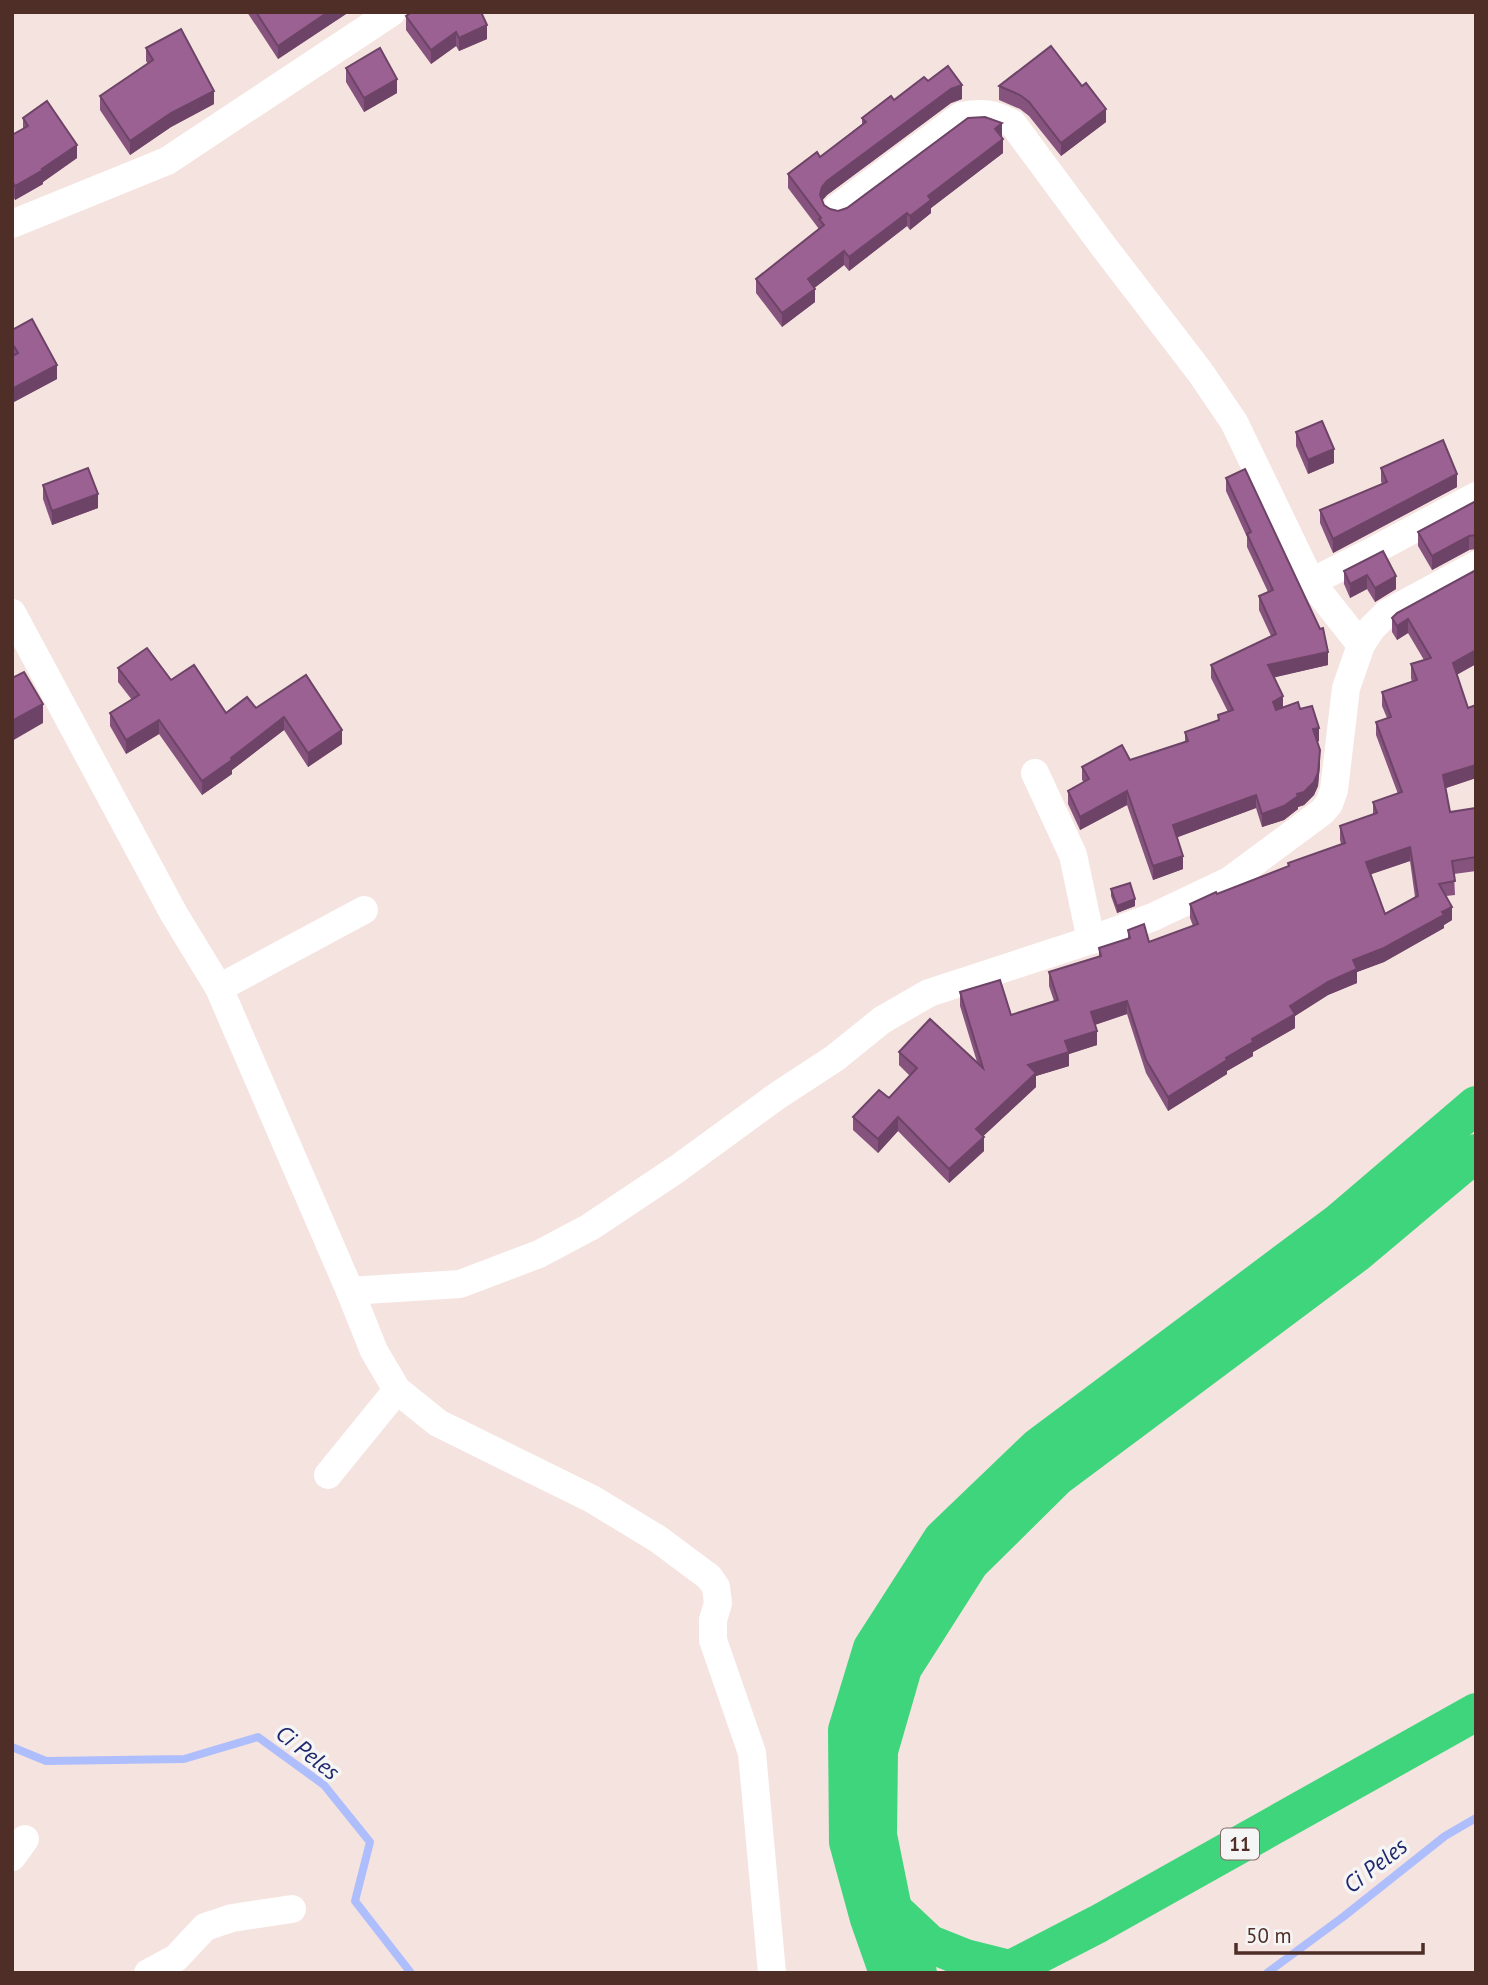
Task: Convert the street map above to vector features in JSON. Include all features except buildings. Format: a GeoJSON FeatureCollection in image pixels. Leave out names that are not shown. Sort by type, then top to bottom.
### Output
{"type":"FeatureCollection","features":[{"type":"Feature","properties":{"kind":"highway"},"geometry":{"type":"LineString","coordinates":[[918,1973],[881,1914],[848,1842],[847,1730],[872,1648],[942,1539],[1038,1447],[1339,1222],[1476,1105]]}},
{"type":"Feature","properties":{"kind":"highway"},"geometry":{"type":"LineString","coordinates":[[888,1973],[881,1914],[879,1751],[903,1668],[970,1563],[1057,1478],[1356,1254],[1476,1153]]}},
{"type":"Feature","properties":{"kind":"highway","name":"11"},"geometry":{"type":"LineString","coordinates":[[1006,1971],[1098,1924],[1476,1712]]}},
{"type":"Feature","properties":{"kind":"highway"},"geometry":{"type":"LineString","coordinates":[[881,1914],[930,1944],[1006,1971]]}},
{"type":"Feature","properties":{"kind":"highway"},"geometry":{"type":"LineString","coordinates":[[868,1973],[881,1914]]}},
{"type":"Feature","properties":{"kind":"street"},"geometry":{"type":"LineString","coordinates":[[12,224],[166,161],[393,12]]}},
{"type":"Feature","properties":{"kind":"street"},"geometry":{"type":"LineString","coordinates":[[837,208],[961,116],[994,114],[1013,124],[1200,372],[1234,422],[1311,582],[1361,645]]}},
{"type":"Feature","properties":{"kind":"street"},"geometry":{"type":"LineString","coordinates":[[1311,582],[1476,496]]}},
{"type":"Feature","properties":{"kind":"street"},"geometry":{"type":"LineString","coordinates":[[350,1291],[460,1283],[539,1254],[590,1227],[677,1169],[777,1096],[835,1058],[882,1020],[929,993],[1153,917],[1229,881],[1329,804],[1334,790],[1346,688],[1361,645],[1372,628],[1387,613],[1476,565]]}},
{"type":"Feature","properties":{"kind":"street"},"geometry":{"type":"LineString","coordinates":[[12,613],[174,914],[219,988],[374,1351],[397,1390],[438,1423],[592,1499],[658,1539],[709,1577],[716,1587],[718,1604],[713,1620],[713,1640],[752,1753],[772,1973]]}},
{"type":"Feature","properties":{"kind":"street"},"geometry":{"type":"LineString","coordinates":[[1035,773],[1073,855],[1091,940]]}},
{"type":"Feature","properties":{"kind":"street"},"geometry":{"type":"LineString","coordinates":[[219,988],[364,910]]}},
{"type":"Feature","properties":{"kind":"street"},"geometry":{"type":"LineString","coordinates":[[328,1475],[397,1390]]}},
{"type":"Feature","properties":{"kind":"street"},"geometry":{"type":"LineString","coordinates":[[148,1973],[176,1958],[205,1927],[232,1918],[292,1909]]}},
{"type":"Feature","properties":{"kind":"waterway","name":"Ci Peles"},"geometry":{"type":"LineString","coordinates":[[12,1747],[46,1761],[184,1759],[258,1737],[324,1785],[370,1842],[355,1901],[411,1973]]}},
{"type":"Feature","properties":{"kind":"waterway","name":"Ci Peles"},"geometry":{"type":"LineString","coordinates":[[1267,1973],[1445,1836],[1476,1818]]}}]}
